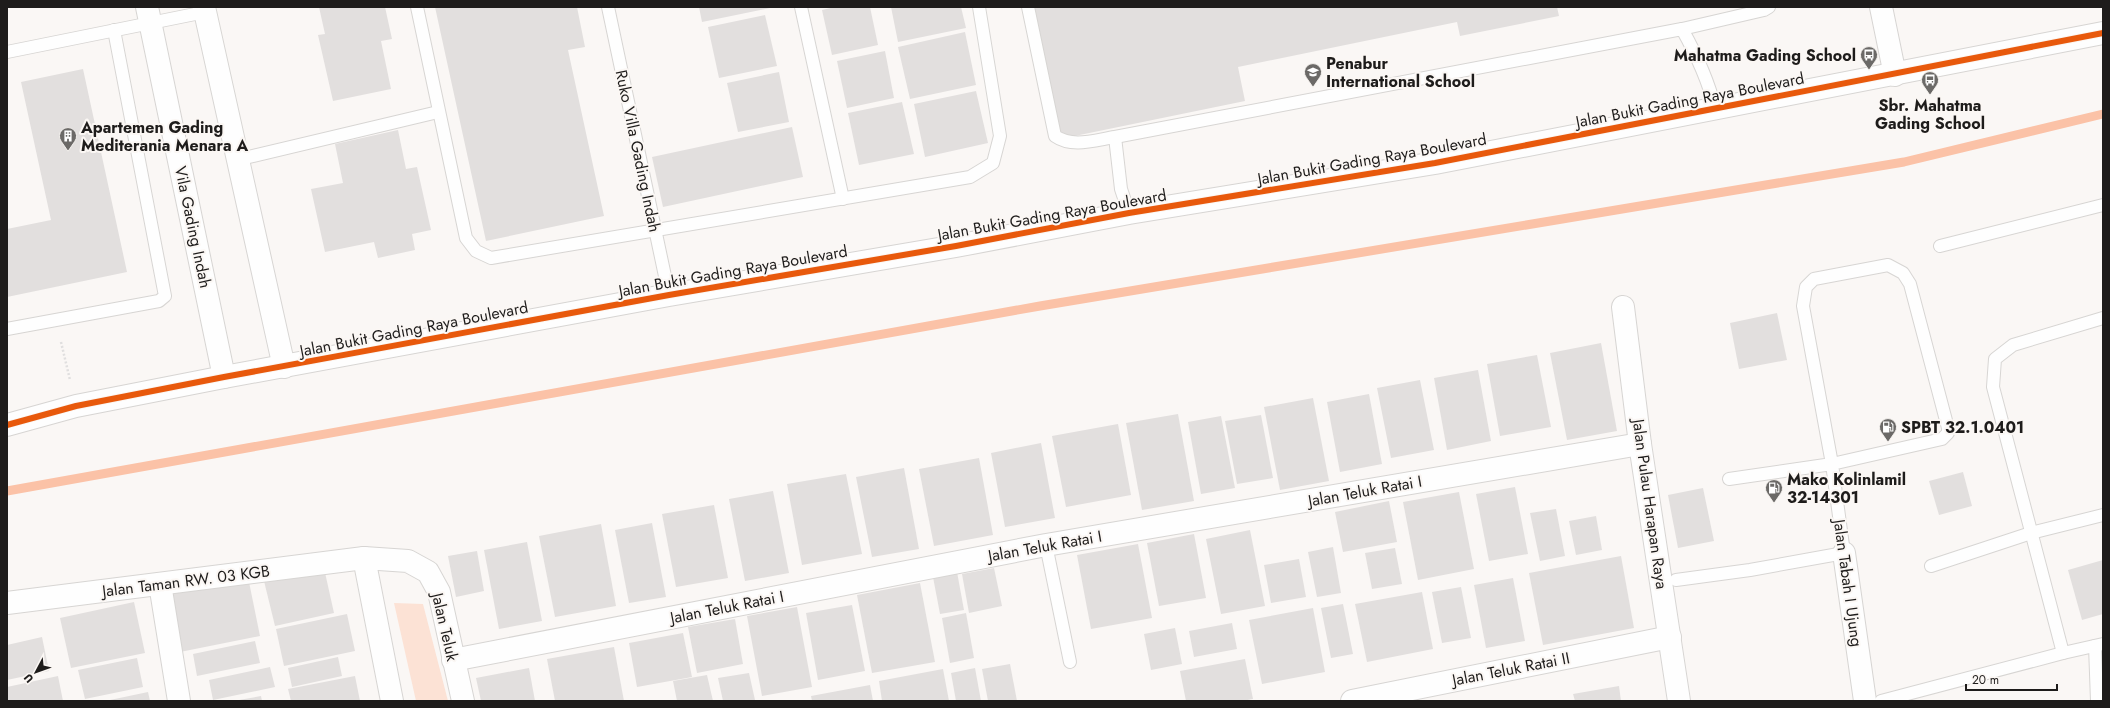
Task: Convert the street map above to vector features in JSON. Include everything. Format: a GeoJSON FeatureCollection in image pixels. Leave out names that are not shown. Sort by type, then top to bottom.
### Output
{"type":"FeatureCollection","features":[{"type":"Feature","properties":{"kind":"street"},"geometry":{"type":"LineString","coordinates":[[1881,7],[1895,75]]}},
{"type":"Feature","properties":{"kind":"street"},"geometry":{"type":"LineString","coordinates":[[204,10],[236,160],[284,367]]}},
{"type":"Feature","properties":{"kind":"street","name":"Vila Gading Indah"},"geometry":{"type":"LineString","coordinates":[[149,20],[224,378]]}},
{"type":"Feature","properties":{"kind":"street","name":"Jalan Bukit Gading Raya Boulevard"},"geometry":{"type":"LineString","coordinates":[[7,425],[76,406],[224,378],[669,295],[956,246],[1129,213],[1435,163],[1715,108],[1895,75],[2103,33]]}},
{"type":"Feature","properties":{"kind":"street","name":"Jalan Pulau Harapan Raya"},"geometry":{"type":"LineString","coordinates":[[1623,307],[1640,444],[1679,701]]}},
{"type":"Feature","properties":{"kind":"street","name":"Jalan Teluk Ratai I"},"geometry":{"type":"LineString","coordinates":[[452,660],[1046,545],[1640,444]]}},
{"type":"Feature","properties":{"kind":"street","name":"Jalan Tabah I Ujung"},"geometry":{"type":"LineString","coordinates":[[1844,553],[1865,701]]}},
{"type":"Feature","properties":{"kind":"street"},"geometry":{"type":"LineString","coordinates":[[364,558],[392,701]]}},
{"type":"Feature","properties":{"kind":"street","name":"Jalan Teluk"},"geometry":{"type":"LineString","coordinates":[[364,558],[408,561],[428,572],[439,592],[452,660],[463,701]]}},
{"type":"Feature","properties":{"kind":"street","name":"Jalan Taman RW. 03 KGB"},"geometry":{"type":"LineString","coordinates":[[7,604],[364,558]]}},
{"type":"Feature","properties":{"kind":"street"},"geometry":{"type":"LineString","coordinates":[[160,584],[179,701]]}},
{"type":"Feature","properties":{"kind":"street","name":"Jalan Teluk Ratai II"},"geometry":{"type":"LineString","coordinates":[[1352,701],[1670,637]]}},
{"type":"Feature","properties":{"kind":"lane"},"geometry":{"type":"LineString","coordinates":[[417,7],[438,112],[466,238],[476,252],[491,258],[970,177],[993,163],[1000,136],[979,7]]}},
{"type":"Feature","properties":{"kind":"lane","name":"Ruko Villa Gading Indah"},"geometry":{"type":"LineString","coordinates":[[608,7],[669,295]]}},
{"type":"Feature","properties":{"kind":"lane"},"geometry":{"type":"LineString","coordinates":[[801,7],[843,199]]}},
{"type":"Feature","properties":{"kind":"lane"},"geometry":{"type":"LineString","coordinates":[[1028,7],[1055,136],[1062,141],[1072,143],[1114,137],[1682,29],[1764,10],[1769,7]]}},
{"type":"Feature","properties":{"kind":"lane"},"geometry":{"type":"LineString","coordinates":[[7,52],[115,34],[149,20],[204,10]]}},
{"type":"Feature","properties":{"kind":"lane"},"geometry":{"type":"LineString","coordinates":[[1682,29],[1696,54],[1710,89],[1715,108]]}},
{"type":"Feature","properties":{"kind":"lane"},"geometry":{"type":"LineString","coordinates":[[7,329],[160,301],[165,296],[115,34]]}},
{"type":"Feature","properties":{"kind":"lane"},"geometry":{"type":"LineString","coordinates":[[236,160],[438,112]]}},
{"type":"Feature","properties":{"kind":"lane"},"geometry":{"type":"LineString","coordinates":[[1114,137],[1121,188],[1129,213]]}},
{"type":"Feature","properties":{"kind":"lane"},"geometry":{"type":"LineString","coordinates":[[1940,246],[2103,205]]}},
{"type":"Feature","properties":{"kind":"lane","name":"Jalan Tabah I Ujung"},"geometry":{"type":"LineString","coordinates":[[1832,464],[1942,439],[1948,433],[1948,428],[1910,284],[1903,273],[1888,265],[1814,279],[1806,287],[1803,306],[1832,464],[1844,553]]}},
{"type":"Feature","properties":{"kind":"lane"},"geometry":{"type":"LineString","coordinates":[[2063,653],[1993,387],[1995,359],[2013,345],[2103,318]]}},
{"type":"Feature","properties":{"kind":"lane"},"geometry":{"type":"LineString","coordinates":[[1729,479],[1832,464]]}},
{"type":"Feature","properties":{"kind":"lane"},"geometry":{"type":"LineString","coordinates":[[1931,566],[2031,533],[2103,515]]}},
{"type":"Feature","properties":{"kind":"lane"},"geometry":{"type":"LineString","coordinates":[[1046,545],[1070,662]]}},
{"type":"Feature","properties":{"kind":"lane"},"geometry":{"type":"LineString","coordinates":[[1676,580],[1750,570],[1844,553]]}},
{"type":"Feature","properties":{"kind":"lane"},"geometry":{"type":"LineString","coordinates":[[1881,701],[2063,653],[2099,645],[2097,701]]}},
{"type":"Feature","properties":{"kind":"path"},"geometry":{"type":"LineString","coordinates":[[55,320],[76,406]]}},
{"type":"Feature","properties":{"kind":"shaded area"},"geometry":{"type":"Polygon","coordinates":[[[394,603],[423,604],[448,701],[416,701],[394,603]]]}},
{"type":"Feature","properties":{"kind":"building"},"geometry":{"type":"Polygon","coordinates":[[[319,7],[385,7],[392,39],[381,41],[391,89],[333,101],[318,35],[325,34],[319,7]]]}},
{"type":"Feature","properties":{"kind":"building"},"geometry":{"type":"Polygon","coordinates":[[[435,7],[577,7],[585,47],[568,50],[604,216],[486,241],[435,7]]]}},
{"type":"Feature","properties":{"kind":"building"},"geometry":{"type":"Polygon","coordinates":[[[699,7],[770,7],[770,8],[702,22],[699,7]]]}},
{"type":"Feature","properties":{"kind":"building"},"geometry":{"type":"Polygon","coordinates":[[[835,7],[870,7],[878,45],[832,55],[822,10],[835,7]]]}},
{"type":"Feature","properties":{"kind":"building"},"geometry":{"type":"Polygon","coordinates":[[[891,7],[961,7],[966,28],[898,42],[891,7]]]}},
{"type":"Feature","properties":{"kind":"building"},"geometry":{"type":"Polygon","coordinates":[[[1033,7],[1557,7],[1559,16],[1460,36],[1457,22],[1238,67],[1245,101],[1060,139],[1033,7]]]}},
{"type":"Feature","properties":{"kind":"building"},"geometry":{"type":"Polygon","coordinates":[[[765,15],[777,66],[719,78],[708,27],[765,15]]]}},
{"type":"Feature","properties":{"kind":"building"},"geometry":{"type":"Polygon","coordinates":[[[965,32],[976,85],[910,99],[898,47],[965,32]]]}},
{"type":"Feature","properties":{"kind":"building"},"geometry":{"type":"Polygon","coordinates":[[[885,51],[894,98],[847,108],[837,61],[885,51]]]}},
{"type":"Feature","properties":{"kind":"building","name":"Apartemen Gading Mediterania Menara A"},"geometry":{"type":"Polygon","coordinates":[[[83,69],[127,272],[7,297],[7,229],[51,220],[21,82],[83,69]]]}},
{"type":"Feature","properties":{"kind":"building"},"geometry":{"type":"Polygon","coordinates":[[[779,72],[789,122],[738,132],[727,83],[779,72]]]}},
{"type":"Feature","properties":{"kind":"building"},"geometry":{"type":"Polygon","coordinates":[[[976,91],[988,143],[925,157],[914,104],[976,91]]]}},
{"type":"Feature","properties":{"kind":"building"},"geometry":{"type":"Polygon","coordinates":[[[902,102],[914,154],[859,165],[848,113],[902,102]]]}},
{"type":"Feature","properties":{"kind":"building"},"geometry":{"type":"Polygon","coordinates":[[[792,127],[803,177],[663,207],[652,157],[792,127]]]}},
{"type":"Feature","properties":{"kind":"building"},"geometry":{"type":"Polygon","coordinates":[[[398,130],[406,169],[417,167],[431,230],[412,234],[415,250],[378,258],[374,242],[325,252],[311,189],[343,183],[335,144],[398,130]]]}},
{"type":"Feature","properties":{"kind":"building"},"geometry":{"type":"Polygon","coordinates":[[[1777,313],[1787,360],[1739,369],[1730,323],[1777,313]]]}},
{"type":"Feature","properties":{"kind":"building"},"geometry":{"type":"Polygon","coordinates":[[[1601,343],[1617,431],[1567,440],[1550,353],[1601,343]]]}},
{"type":"Feature","properties":{"kind":"building"},"geometry":{"type":"Polygon","coordinates":[[[1537,355],[1551,427],[1500,436],[1487,364],[1537,355]]]}},
{"type":"Feature","properties":{"kind":"building"},"geometry":{"type":"Polygon","coordinates":[[[1478,370],[1491,441],[1447,450],[1434,378],[1478,370]]]}},
{"type":"Feature","properties":{"kind":"building"},"geometry":{"type":"Polygon","coordinates":[[[1420,380],[1434,450],[1391,458],[1377,388],[1420,380]]]}},
{"type":"Feature","properties":{"kind":"building"},"geometry":{"type":"Polygon","coordinates":[[[1369,394],[1382,464],[1340,472],[1327,402],[1369,394]]]}},
{"type":"Feature","properties":{"kind":"building"},"geometry":{"type":"Polygon","coordinates":[[[1313,398],[1329,481],[1280,490],[1264,407],[1313,398]]]}},
{"type":"Feature","properties":{"kind":"building"},"geometry":{"type":"Polygon","coordinates":[[[1178,414],[1194,501],[1142,510],[1126,423],[1178,414]]]}},
{"type":"Feature","properties":{"kind":"building"},"geometry":{"type":"Polygon","coordinates":[[[1261,415],[1273,478],[1237,484],[1225,421],[1261,415]]]}},
{"type":"Feature","properties":{"kind":"building"},"geometry":{"type":"Polygon","coordinates":[[[1221,416],[1235,488],[1201,494],[1188,422],[1221,416]]]}},
{"type":"Feature","properties":{"kind":"building"},"geometry":{"type":"Polygon","coordinates":[[[1118,424],[1131,495],[1066,507],[1052,436],[1118,424]]]}},
{"type":"Feature","properties":{"kind":"building"},"geometry":{"type":"Polygon","coordinates":[[[1041,443],[1055,518],[1005,527],[991,453],[1041,443]]]}},
{"type":"Feature","properties":{"kind":"building"},"geometry":{"type":"Polygon","coordinates":[[[979,458],[993,535],[934,546],[919,469],[979,458]]]}},
{"type":"Feature","properties":{"kind":"building"},"geometry":{"type":"Polygon","coordinates":[[[904,468],[919,549],[872,557],[856,477],[904,468]]]}},
{"type":"Feature","properties":{"kind":"building"},"geometry":{"type":"Polygon","coordinates":[[[1963,472],[1972,506],[1939,515],[1929,481],[1963,472]]]}},
{"type":"Feature","properties":{"kind":"building"},"geometry":{"type":"Polygon","coordinates":[[[846,474],[862,554],[802,565],[787,484],[846,474]]]}},
{"type":"Feature","properties":{"kind":"building"},"geometry":{"type":"Polygon","coordinates":[[[1515,487],[1528,554],[1489,561],[1476,494],[1515,487]]]}},
{"type":"Feature","properties":{"kind":"building"},"geometry":{"type":"Polygon","coordinates":[[[1703,488],[1714,541],[1678,548],[1668,495],[1703,488]]]}},
{"type":"Feature","properties":{"kind":"building"},"geometry":{"type":"Polygon","coordinates":[[[773,491],[789,573],[745,581],[729,499],[773,491]]]}},
{"type":"Feature","properties":{"kind":"building"},"geometry":{"type":"Polygon","coordinates":[[[1459,492],[1474,569],[1418,580],[1403,502],[1459,492]]]}},
{"type":"Feature","properties":{"kind":"building"},"geometry":{"type":"Polygon","coordinates":[[[1389,501],[1397,542],[1343,552],[1335,512],[1389,501]]]}},
{"type":"Feature","properties":{"kind":"building"},"geometry":{"type":"Polygon","coordinates":[[[714,505],[728,578],[676,587],[662,514],[714,505]]]}},
{"type":"Feature","properties":{"kind":"building"},"geometry":{"type":"Polygon","coordinates":[[[1556,509],[1565,556],[1540,561],[1530,513],[1556,509]]]}},
{"type":"Feature","properties":{"kind":"building"},"geometry":{"type":"Polygon","coordinates":[[[1596,516],[1602,550],[1576,555],[1569,521],[1596,516]]]}},
{"type":"Feature","properties":{"kind":"building"},"geometry":{"type":"Polygon","coordinates":[[[652,523],[666,597],[629,603],[615,530],[652,523]]]}},
{"type":"Feature","properties":{"kind":"building"},"geometry":{"type":"Polygon","coordinates":[[[601,524],[616,606],[555,617],[539,536],[601,524]]]}},
{"type":"Feature","properties":{"kind":"building"},"geometry":{"type":"Polygon","coordinates":[[[1250,530],[1265,606],[1221,614],[1206,539],[1250,530]]]}},
{"type":"Feature","properties":{"kind":"building"},"geometry":{"type":"Polygon","coordinates":[[[1194,534],[1206,598],[1159,606],[1147,543],[1194,534]]]}},
{"type":"Feature","properties":{"kind":"building"},"geometry":{"type":"Polygon","coordinates":[[[527,542],[542,621],[499,629],[484,550],[527,542]]]}},
{"type":"Feature","properties":{"kind":"building"},"geometry":{"type":"Polygon","coordinates":[[[1138,544],[1152,618],[1091,629],[1077,555],[1138,544]]]}},
{"type":"Feature","properties":{"kind":"building"},"geometry":{"type":"Polygon","coordinates":[[[1333,547],[1341,593],[1317,597],[1308,552],[1333,547]]]}},
{"type":"Feature","properties":{"kind":"building"},"geometry":{"type":"Polygon","coordinates":[[[1395,548],[1402,584],[1372,589],[1365,553],[1395,548]]]}},
{"type":"Feature","properties":{"kind":"building"},"geometry":{"type":"Polygon","coordinates":[[[477,551],[484,591],[456,597],[448,556],[477,551]]]}},
{"type":"Feature","properties":{"kind":"building"},"geometry":{"type":"Polygon","coordinates":[[[1621,556],[1634,628],[1543,645],[1529,573],[1621,556]]]}},
{"type":"Feature","properties":{"kind":"building"},"geometry":{"type":"Polygon","coordinates":[[[1299,559],[1306,597],[1271,603],[1264,565],[1299,559]]]}},
{"type":"Feature","properties":{"kind":"building"},"geometry":{"type":"Polygon","coordinates":[[[2103,560],[2103,614],[2082,620],[2068,570],[2103,560]]]}},
{"type":"Feature","properties":{"kind":"building"},"geometry":{"type":"Polygon","coordinates":[[[324,568],[334,613],[275,626],[264,581],[324,568]]]}},
{"type":"Feature","properties":{"kind":"building"},"geometry":{"type":"Polygon","coordinates":[[[994,568],[1002,606],[969,613],[962,574],[994,568]]]}},
{"type":"Feature","properties":{"kind":"building"},"geometry":{"type":"Polygon","coordinates":[[[957,572],[964,610],[940,614],[933,577],[957,572]]]}},
{"type":"Feature","properties":{"kind":"building"},"geometry":{"type":"Polygon","coordinates":[[[248,577],[260,636],[180,652],[167,594],[248,577]]]}},
{"type":"Feature","properties":{"kind":"building"},"geometry":{"type":"Polygon","coordinates":[[[1513,578],[1525,641],[1486,648],[1474,585],[1513,578]]]}},
{"type":"Feature","properties":{"kind":"building"},"geometry":{"type":"Polygon","coordinates":[[[920,583],[935,662],[872,673],[857,595],[920,583]]]}},
{"type":"Feature","properties":{"kind":"building"},"geometry":{"type":"Polygon","coordinates":[[[1461,587],[1471,638],[1442,643],[1432,592],[1461,587]]]}},
{"type":"Feature","properties":{"kind":"building"},"geometry":{"type":"Polygon","coordinates":[[[1422,592],[1433,649],[1367,662],[1355,604],[1422,592]]]}},
{"type":"Feature","properties":{"kind":"building"},"geometry":{"type":"Polygon","coordinates":[[[134,602],[145,653],[71,668],[60,618],[134,602]]]}},
{"type":"Feature","properties":{"kind":"building"},"geometry":{"type":"Polygon","coordinates":[[[1343,604],[1353,654],[1331,658],[1321,608],[1343,604]]]}},
{"type":"Feature","properties":{"kind":"building"},"geometry":{"type":"Polygon","coordinates":[[[852,605],[865,671],[818,680],[806,613],[852,605]]]}},
{"type":"Feature","properties":{"kind":"building"},"geometry":{"type":"Polygon","coordinates":[[[797,607],[812,687],[762,696],[747,616],[797,607]]]}},
{"type":"Feature","properties":{"kind":"building"},"geometry":{"type":"Polygon","coordinates":[[[1313,608],[1325,672],[1262,684],[1249,620],[1313,608]]]}},
{"type":"Feature","properties":{"kind":"building"},"geometry":{"type":"Polygon","coordinates":[[[966,613],[974,658],[950,663],[942,618],[966,613]]]}},
{"type":"Feature","properties":{"kind":"building"},"geometry":{"type":"Polygon","coordinates":[[[347,614],[355,651],[284,666],[276,629],[347,614]]]}},
{"type":"Feature","properties":{"kind":"building"},"geometry":{"type":"Polygon","coordinates":[[[735,619],[743,664],[697,673],[688,627],[735,619]]]}},
{"type":"Feature","properties":{"kind":"building"},"geometry":{"type":"Polygon","coordinates":[[[1232,623],[1237,649],[1194,657],[1189,631],[1232,623]]]}},
{"type":"Feature","properties":{"kind":"building"},"geometry":{"type":"Polygon","coordinates":[[[1175,628],[1182,664],[1151,670],[1144,634],[1175,628]]]}},
{"type":"Feature","properties":{"kind":"building"},"geometry":{"type":"Polygon","coordinates":[[[683,633],[692,677],[637,687],[629,643],[683,633]]]}},
{"type":"Feature","properties":{"kind":"building"},"geometry":{"type":"Polygon","coordinates":[[[42,637],[49,671],[7,680],[7,645],[42,637]]]}},
{"type":"Feature","properties":{"kind":"building"},"geometry":{"type":"Polygon","coordinates":[[[255,641],[260,663],[197,676],[193,654],[255,641]]]}},
{"type":"Feature","properties":{"kind":"building"},"geometry":{"type":"Polygon","coordinates":[[[614,647],[624,701],[555,701],[547,659],[614,647]]]}},
{"type":"Feature","properties":{"kind":"building"},"geometry":{"type":"Polygon","coordinates":[[[338,657],[342,676],[292,687],[288,668],[338,657]]]}},
{"type":"Feature","properties":{"kind":"building"},"geometry":{"type":"Polygon","coordinates":[[[137,658],[143,687],[85,699],[78,670],[137,658]]]}},
{"type":"Feature","properties":{"kind":"building"},"geometry":{"type":"Polygon","coordinates":[[[1245,659],[1253,699],[1242,701],[1186,701],[1180,671],[1245,659]]]}},
{"type":"Feature","properties":{"kind":"building"},"geometry":{"type":"Polygon","coordinates":[[[1010,664],[1017,701],[988,701],[982,669],[1010,664]]]}},
{"type":"Feature","properties":{"kind":"building"},"geometry":{"type":"Polygon","coordinates":[[[270,667],[275,687],[213,700],[209,680],[270,667]]]}},
{"type":"Feature","properties":{"kind":"building"},"geometry":{"type":"Polygon","coordinates":[[[529,668],[535,701],[481,701],[476,678],[529,668]]]}},
{"type":"Feature","properties":{"kind":"building"},"geometry":{"type":"Polygon","coordinates":[[[975,668],[981,701],[956,701],[951,673],[975,668]]]}},
{"type":"Feature","properties":{"kind":"building"},"geometry":{"type":"Polygon","coordinates":[[[943,669],[949,701],[882,701],[879,681],[943,669]]]}},
{"type":"Feature","properties":{"kind":"building"},"geometry":{"type":"Polygon","coordinates":[[[749,673],[755,700],[723,701],[718,678],[749,673]]]}},
{"type":"Feature","properties":{"kind":"building"},"geometry":{"type":"Polygon","coordinates":[[[707,675],[713,701],[677,701],[673,681],[707,675]]]}},
{"type":"Feature","properties":{"kind":"building"},"geometry":{"type":"Polygon","coordinates":[[[58,676],[63,701],[7,701],[7,687],[58,676]]]}},
{"type":"Feature","properties":{"kind":"building"},"geometry":{"type":"Polygon","coordinates":[[[355,676],[360,701],[291,701],[288,689],[355,676]]]}},
{"type":"Feature","properties":{"kind":"building"},"geometry":{"type":"Polygon","coordinates":[[[870,685],[873,701],[812,701],[811,696],[870,685]]]}},
{"type":"Feature","properties":{"kind":"building"},"geometry":{"type":"Polygon","coordinates":[[[1619,686],[1621,701],[1575,701],[1573,694],[1619,686]]]}},
{"type":"Feature","properties":{"kind":"building"},"geometry":{"type":"Polygon","coordinates":[[[148,692],[150,701],[110,701],[110,700],[148,692]]]}},
{"type":"Feature","properties":{"kind":"building"},"geometry":{"type":"Polygon","coordinates":[[[261,696],[262,701],[239,701],[239,700],[261,696]]]}},
{"type":"Feature","properties":{"kind":"waterway"},"geometry":{"type":"LineString","coordinates":[[7,491],[1040,306],[1904,162],[2103,114]]}},
{"type":"Feature","properties":{"kind":"cycle path"},"geometry":{"type":"LineString","coordinates":[[7,425],[76,406],[224,377],[669,295],[956,246],[1129,213],[1435,163],[2103,33]]}},
{"type":"Feature","properties":{"kind":"place","name":"Mahatma Gading School"},"geometry":{"type":"Point","coordinates":[1869,70]}},
{"type":"Feature","properties":{"kind":"place","name":"Penabur International School"},"geometry":{"type":"Point","coordinates":[1313,87]}},
{"type":"Feature","properties":{"kind":"place","name":"Sbr. Mahatma Gading School"},"geometry":{"type":"Point","coordinates":[1930,95]}},
{"type":"Feature","properties":{"kind":"place","name":"Apartemen Gading Mediterania Menara A"},"geometry":{"type":"Point","coordinates":[68,151]}},
{"type":"Feature","properties":{"kind":"place","name":"SPBT 32.1.0401"},"geometry":{"type":"Point","coordinates":[1888,442]}},
{"type":"Feature","properties":{"kind":"place","name":"Mako Kolinlamil 32-14301"},"geometry":{"type":"Point","coordinates":[1774,503]}}]}
